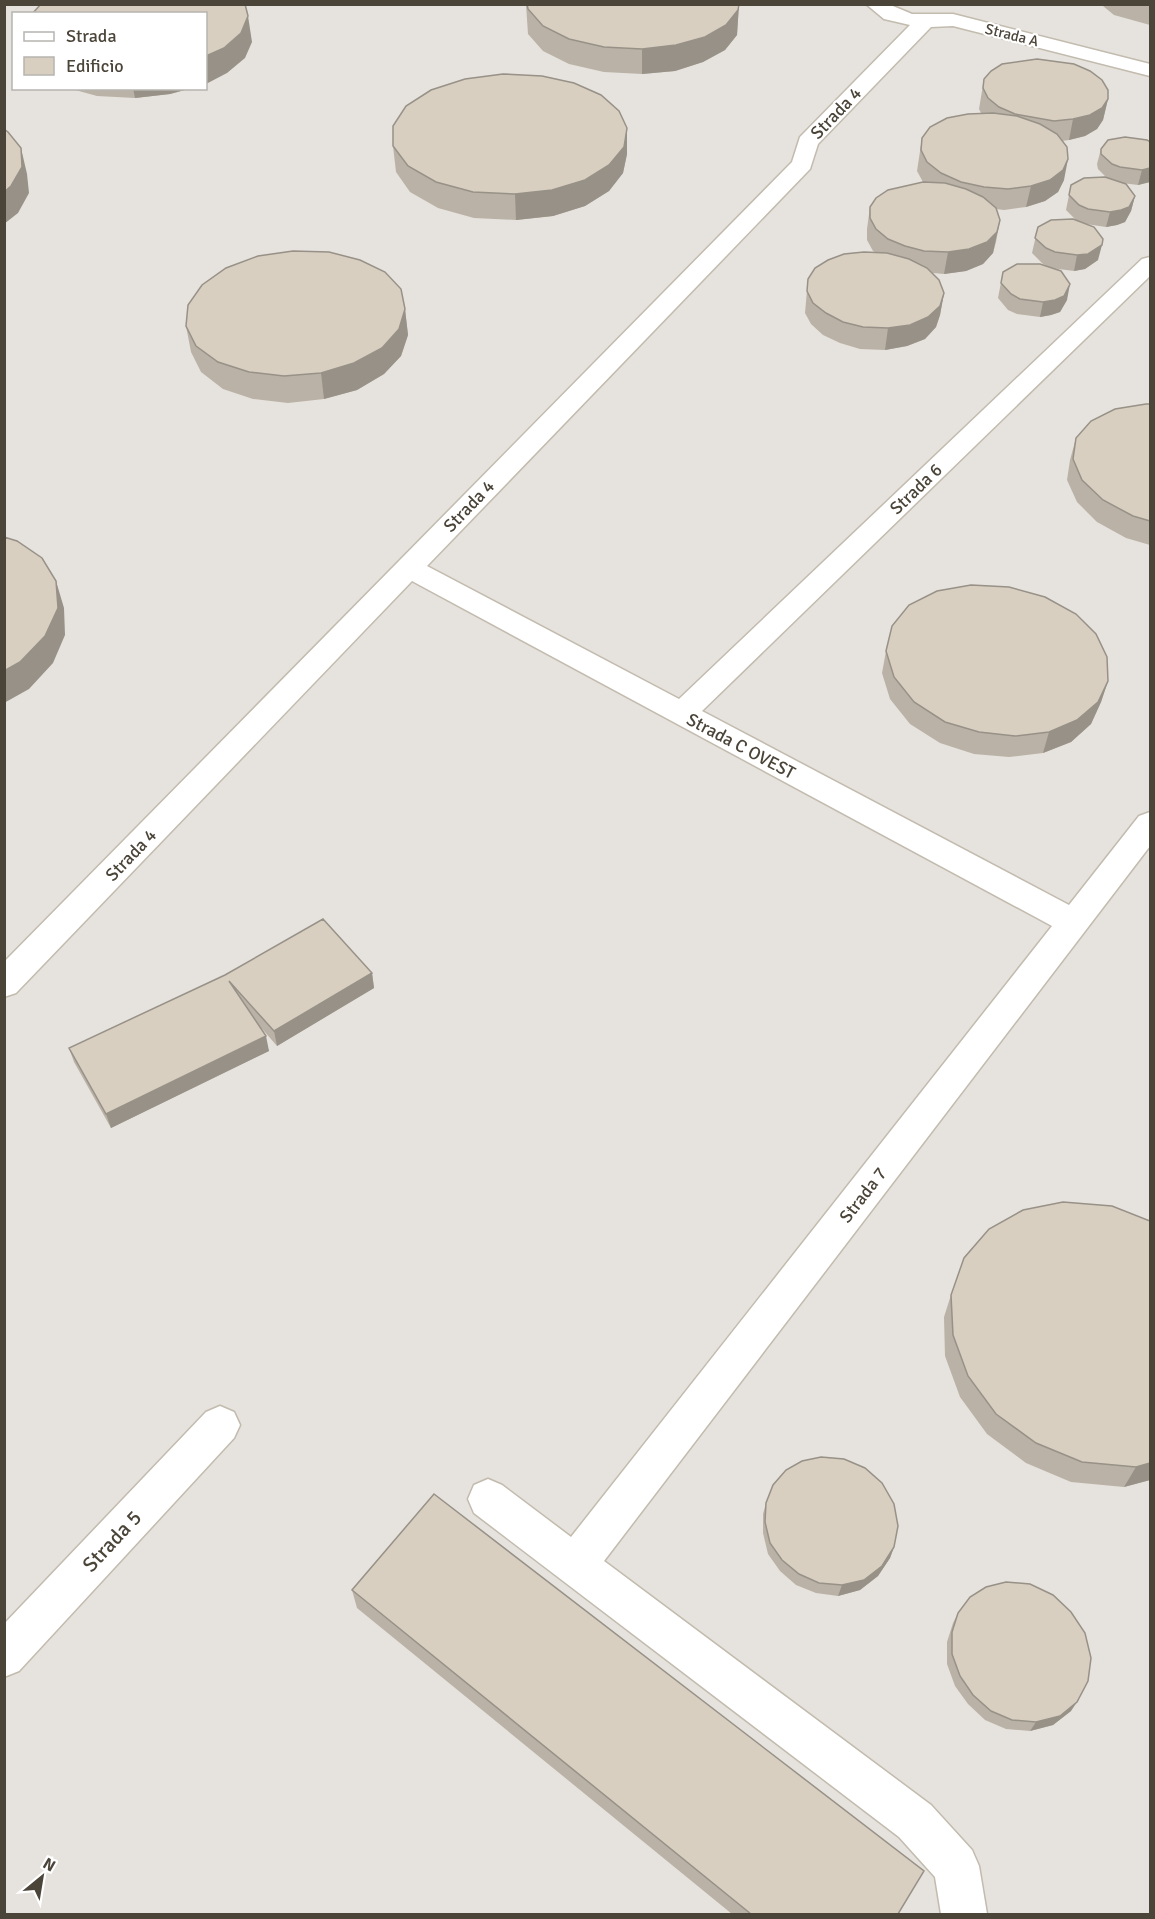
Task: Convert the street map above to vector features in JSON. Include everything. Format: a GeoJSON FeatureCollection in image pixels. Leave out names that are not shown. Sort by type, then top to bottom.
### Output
{"type":"FeatureCollection","features":[{"type":"Feature","properties":{"kind":"lane","name":"Strada A"},"geometry":{"type":"LineString","coordinates":[[876,4],[881,10],[924,22],[953,20],[1150,70]]}},
{"type":"Feature","properties":{"kind":"lane"},"geometry":{"type":"LineString","coordinates":[[953,20],[967,4]]}},
{"type":"Feature","properties":{"kind":"lane","name":"Strada 4"},"geometry":{"type":"LineString","coordinates":[[4,984],[802,164],[808,142],[924,22]]}},
{"type":"Feature","properties":{"kind":"lane","name":"Strada 6"},"geometry":{"type":"LineString","coordinates":[[681,714],[1150,264]]}},
{"type":"Feature","properties":{"kind":"lane","name":"Strada C OVEST"},"geometry":{"type":"LineString","coordinates":[[409,568],[1074,923]]}},
{"type":"Feature","properties":{"kind":"lane","name":"Strada 7"},"geometry":{"type":"LineString","coordinates":[[575,1566],[1150,824]]}},
{"type":"Feature","properties":{"kind":"lane","name":"Strada 5"},"geometry":{"type":"LineString","coordinates":[[4,1656],[220,1425]]}},
{"type":"Feature","properties":{"kind":"lane"},"geometry":{"type":"LineString","coordinates":[[488,1499],[915,1821],[956,1866],[964,1914]]}},
{"type":"Feature","properties":{"kind":"shaded area"},"geometry":{"type":"Polygon","coordinates":[[[5,5],[1150,5],[1150,1914],[5,1914],[5,5]]]}},
{"type":"Feature","properties":{"kind":"building"},"geometry":{"type":"Polygon","coordinates":[[[41,4],[245,4],[248,16],[241,33],[224,48],[207,56],[207,12],[34,12],[41,4]]]}},
{"type":"Feature","properties":{"kind":"building"},"geometry":{"type":"Polygon","coordinates":[[[527,4],[739,4],[738,10],[726,25],[705,37],[676,45],[642,49],[604,47],[569,39],[543,26],[528,9],[527,4]]]}},
{"type":"Feature","properties":{"kind":"building"},"geometry":{"type":"Polygon","coordinates":[[[1037,59],[1074,64],[1090,71],[1102,80],[1108,90],[1108,99],[1102,108],[1090,115],[1054,121],[1015,114],[999,107],[988,98],[983,88],[984,79],[991,71],[1002,64],[1037,59]]]}},
{"type":"Feature","properties":{"kind":"building"},"geometry":{"type":"Polygon","coordinates":[[[503,74],[542,76],[574,83],[601,95],[619,111],[627,128],[624,147],[609,165],[585,180],[552,190],[515,194],[473,192],[436,182],[408,166],[393,146],[393,126],[406,106],[431,90],[465,79],[503,74]]]}},
{"type":"Feature","properties":{"kind":"building"},"geometry":{"type":"Polygon","coordinates":[[[993,113],[1017,116],[1040,124],[1057,134],[1067,147],[1068,159],[1063,170],[1050,180],[1031,186],[1008,189],[961,182],[941,173],[927,162],[921,150],[922,138],[930,127],[947,118],[993,113]]]}},
{"type":"Feature","properties":{"kind":"building"},"geometry":{"type":"Polygon","coordinates":[[[4,129],[21,148],[22,167],[11,186],[4,192],[4,129]]]}},
{"type":"Feature","properties":{"kind":"building"},"geometry":{"type":"Polygon","coordinates":[[[1125,137],[1150,142],[1150,168],[1142,170],[1120,167],[1112,164],[1101,154],[1101,149],[1108,140],[1125,137]]]}},
{"type":"Feature","properties":{"kind":"building"},"geometry":{"type":"Polygon","coordinates":[[[1105,177],[1126,184],[1135,196],[1129,207],[1110,212],[1088,209],[1079,205],[1069,195],[1071,185],[1084,178],[1105,177]]]}},
{"type":"Feature","properties":{"kind":"building"},"geometry":{"type":"Polygon","coordinates":[[[923,182],[945,183],[983,197],[996,208],[1000,220],[997,232],[987,242],[969,249],[948,252],[924,251],[888,239],[876,229],[870,218],[870,207],[876,198],[888,190],[923,182]]]}},
{"type":"Feature","properties":{"kind":"building"},"geometry":{"type":"Polygon","coordinates":[[[1073,219],[1094,227],[1103,239],[1102,245],[1088,254],[1077,255],[1055,252],[1046,248],[1035,238],[1038,227],[1051,220],[1073,219]]]}},
{"type":"Feature","properties":{"kind":"building"},"geometry":{"type":"Polygon","coordinates":[[[293,251],[329,252],[360,260],[385,272],[401,289],[405,309],[399,329],[382,348],[354,363],[321,373],[284,376],[249,372],[218,362],[196,346],[186,326],[188,305],[202,285],[226,268],[258,256],[293,251]]]}},
{"type":"Feature","properties":{"kind":"building"},"geometry":{"type":"Polygon","coordinates":[[[887,253],[909,259],[927,268],[939,280],[944,293],[940,306],[928,317],[910,325],[888,328],[863,327],[843,322],[813,303],[807,291],[808,279],[815,268],[844,254],[887,253]]]}},
{"type":"Feature","properties":{"kind":"building"},"geometry":{"type":"Polygon","coordinates":[[[1017,264],[1040,264],[1061,271],[1070,284],[1064,296],[1043,302],[1020,299],[1011,294],[1001,283],[1003,272],[1017,264]]]}},
{"type":"Feature","properties":{"kind":"building"},"geometry":{"type":"Polygon","coordinates":[[[1150,404],[1150,521],[1133,516],[1103,500],[1082,480],[1073,459],[1076,438],[1091,421],[1115,409],[1150,404]]]}},
{"type":"Feature","properties":{"kind":"building"},"geometry":{"type":"Polygon","coordinates":[[[4,537],[17,541],[42,558],[56,581],[58,608],[45,636],[20,662],[4,671],[4,537]]]}},
{"type":"Feature","properties":{"kind":"building"},"geometry":{"type":"Polygon","coordinates":[[[971,585],[1009,587],[1045,597],[1076,614],[1096,634],[1107,657],[1108,681],[1098,702],[1077,720],[1049,732],[1015,736],[979,732],[945,722],[914,702],[894,677],[886,651],[892,626],[909,605],[937,591],[971,585]]]}},
{"type":"Feature","properties":{"kind":"building"},"geometry":{"type":"Polygon","coordinates":[[[323,919],[372,973],[274,1031],[229,981],[266,1036],[106,1114],[69,1048],[225,975],[323,919]]]}},
{"type":"Feature","properties":{"kind":"building"},"geometry":{"type":"Polygon","coordinates":[[[1063,1202],[1112,1206],[1150,1221],[1150,1463],[1136,1467],[1082,1462],[1036,1443],[996,1414],[968,1376],[953,1335],[951,1295],[964,1258],[989,1229],[1023,1210],[1063,1202]]]}},
{"type":"Feature","properties":{"kind":"building"},"geometry":{"type":"Polygon","coordinates":[[[821,1457],[844,1459],[865,1468],[882,1483],[894,1504],[898,1526],[894,1547],[882,1566],[864,1580],[842,1585],[819,1583],[799,1574],[782,1560],[770,1543],[765,1522],[766,1503],[773,1485],[786,1470],[802,1461],[821,1457]]]}},
{"type":"Feature","properties":{"kind":"building"},"geometry":{"type":"Polygon","coordinates":[[[434,1494],[924,1871],[898,1914],[751,1914],[352,1590],[434,1494]]]}},
{"type":"Feature","properties":{"kind":"building"},"geometry":{"type":"Polygon","coordinates":[[[1006,1582],[1030,1584],[1053,1595],[1071,1612],[1085,1633],[1091,1658],[1088,1681],[1077,1702],[1060,1716],[1036,1722],[1012,1720],[991,1711],[973,1695],[960,1676],[952,1654],[952,1632],[958,1613],[970,1597],[986,1587],[1006,1582]]]}}]}
